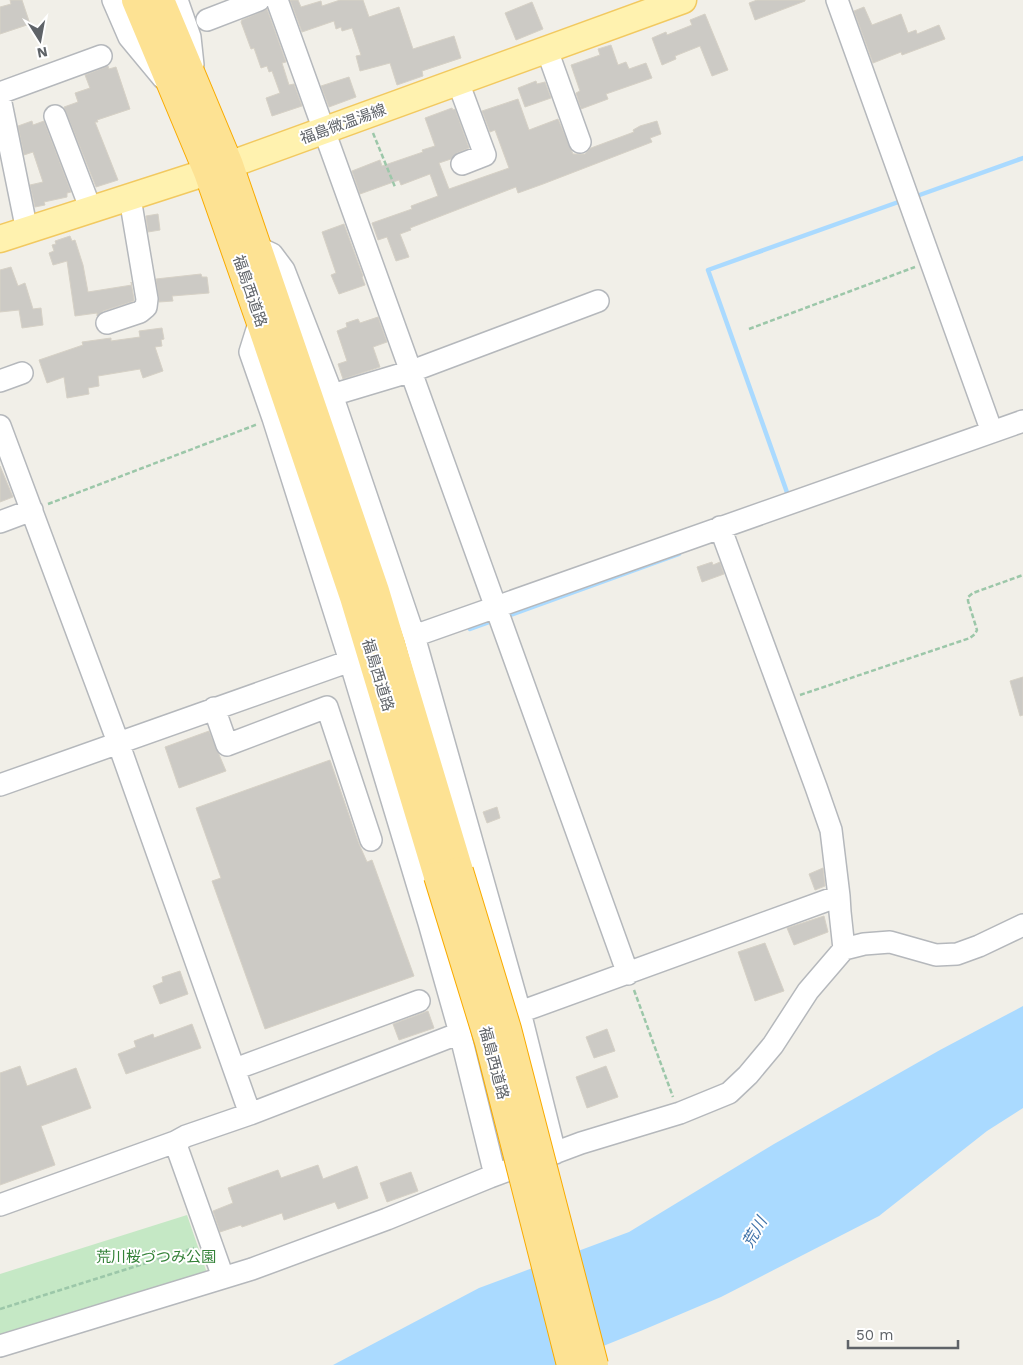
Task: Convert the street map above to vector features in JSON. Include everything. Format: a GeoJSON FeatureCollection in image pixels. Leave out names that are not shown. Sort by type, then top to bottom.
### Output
{"type":"FeatureCollection","features":[{"type":"Feature","properties":{"kind":"highway","name":"福島西道路"},"geometry":{"type":"LineString","coordinates":[[136,0],[184,86],[219,168],[257,247],[375,590],[449,874],[489,1042],[571,1365]]}},
{"type":"Feature","properties":{"kind":"highway","name":"福島西道路"},"geometry":{"type":"LineString","coordinates":[[160,0],[184,86]]}},
{"type":"Feature","properties":{"kind":"highway","name":"福島西道路"},"geometry":{"type":"LineString","coordinates":[[219,168],[260,320],[449,874],[507,1029],[594,1365]]}},
{"type":"Feature","properties":{"kind":"main road","name":"福島微温湯線"},"geometry":{"type":"LineString","coordinates":[[0,240],[219,168],[683,0]]}},
{"type":"Feature","properties":{"kind":"street"},"geometry":{"type":"LineString","coordinates":[[113,0],[128,37],[184,86]]}},
{"type":"Feature","properties":{"kind":"street"},"geometry":{"type":"LineString","coordinates":[[177,0],[190,37],[184,86]]}},
{"type":"Feature","properties":{"kind":"street"},"geometry":{"type":"LineString","coordinates":[[207,20],[259,0]]}},
{"type":"Feature","properties":{"kind":"street"},"geometry":{"type":"LineString","coordinates":[[278,0],[628,974]]}},
{"type":"Feature","properties":{"kind":"street"},"geometry":{"type":"LineString","coordinates":[[836,0],[992,432]]}},
{"type":"Feature","properties":{"kind":"street"},"geometry":{"type":"LineString","coordinates":[[547,50],[580,142]]}},
{"type":"Feature","properties":{"kind":"street"},"geometry":{"type":"LineString","coordinates":[[0,93],[101,56]]}},
{"type":"Feature","properties":{"kind":"street"},"geometry":{"type":"LineString","coordinates":[[458,82],[485,155],[462,164]]}},
{"type":"Feature","properties":{"kind":"street"},"geometry":{"type":"LineString","coordinates":[[0,98],[27,231]]}},
{"type":"Feature","properties":{"kind":"street"},"geometry":{"type":"LineString","coordinates":[[55,116],[92,210]]}},
{"type":"Feature","properties":{"kind":"street"},"geometry":{"type":"LineString","coordinates":[[107,323],[140,312],[146,307],[147,299],[130,198]]}},
{"type":"Feature","properties":{"kind":"street"},"geometry":{"type":"LineString","coordinates":[[257,247],[272,254],[284,270],[332,395],[414,636],[520,1012],[555,1153]]}},
{"type":"Feature","properties":{"kind":"street"},"geometry":{"type":"LineString","coordinates":[[332,395],[412,371],[598,301]]}},
{"type":"Feature","properties":{"kind":"street"},"geometry":{"type":"LineString","coordinates":[[260,320],[250,352],[273,418],[350,661],[429,923],[460,1033],[495,1175]]}},
{"type":"Feature","properties":{"kind":"street"},"geometry":{"type":"LineString","coordinates":[[0,381],[22,373]]}},
{"type":"Feature","properties":{"kind":"street"},"geometry":{"type":"LineString","coordinates":[[414,636],[1023,421]]}},
{"type":"Feature","properties":{"kind":"street"},"geometry":{"type":"LineString","coordinates":[[2,437],[32,510],[118,742],[250,1114]]}},
{"type":"Feature","properties":{"kind":"street"},"geometry":{"type":"LineString","coordinates":[[0,522],[32,510]]}},
{"type":"Feature","properties":{"kind":"street"},"geometry":{"type":"LineString","coordinates":[[720,527],[831,830],[844,949]]}},
{"type":"Feature","properties":{"kind":"street"},"geometry":{"type":"LineString","coordinates":[[0,784],[350,661]]}},
{"type":"Feature","properties":{"kind":"street"},"geometry":{"type":"LineString","coordinates":[[214,708],[227,745],[327,707],[371,840]]}},
{"type":"Feature","properties":{"kind":"street"},"geometry":{"type":"LineString","coordinates":[[520,1012],[839,896]]}},
{"type":"Feature","properties":{"kind":"street"},"geometry":{"type":"LineString","coordinates":[[0,1346],[252,1269],[387,1219],[495,1175],[581,1143],[680,1113],[729,1093],[748,1075],[773,1045],[808,991],[844,949],[864,944],[890,942],[936,954],[957,954],[979,946],[1023,925]]}},
{"type":"Feature","properties":{"kind":"street"},"geometry":{"type":"LineString","coordinates":[[235,1070],[419,1001]]}},
{"type":"Feature","properties":{"kind":"street"},"geometry":{"type":"LineString","coordinates":[[0,1205],[250,1114],[460,1033]]}},
{"type":"Feature","properties":{"kind":"street"},"geometry":{"type":"LineString","coordinates":[[175,1142],[223,1277]]}},
{"type":"Feature","properties":{"kind":"path"},"geometry":{"type":"LineString","coordinates":[[366,115],[394,187]]}},
{"type":"Feature","properties":{"kind":"path"},"geometry":{"type":"LineString","coordinates":[[749,329],[931,261]]}},
{"type":"Feature","properties":{"kind":"path"},"geometry":{"type":"LineString","coordinates":[[32,510],[273,418]]}},
{"type":"Feature","properties":{"kind":"path"},"geometry":{"type":"LineString","coordinates":[[784,700],[970,638],[976,634],[977,630],[968,597],[973,593],[1023,575]]}},
{"type":"Feature","properties":{"kind":"path"},"geometry":{"type":"LineString","coordinates":[[628,974],[673,1096]]}},
{"type":"Feature","properties":{"kind":"path"},"geometry":{"type":"LineString","coordinates":[[0,1309],[211,1243]]}},
{"type":"Feature","properties":{"kind":"green space","name":"荒川桜づつみ公園"},"geometry":{"type":"Polygon","coordinates":[[[187,1215],[207,1273],[0,1335],[0,1274],[187,1215]]]}},
{"type":"Feature","properties":{"kind":"water","name":"荒川"},"geometry":{"type":"Polygon","coordinates":[[[1023,1006],[1023,1108],[987,1131],[879,1216],[721,1297],[556,1365],[333,1365],[479,1288],[629,1232],[774,1144],[940,1050],[1023,1006]]]}},
{"type":"Feature","properties":{"kind":"building"},"geometry":{"type":"Polygon","coordinates":[[[10,0],[22,0],[30,24],[0,34],[0,7],[11,4],[10,0]]]}},
{"type":"Feature","properties":{"kind":"building"},"geometry":{"type":"Polygon","coordinates":[[[290,0],[298,0],[301,7],[321,1],[322,6],[340,0],[363,0],[369,17],[399,7],[413,49],[454,36],[461,58],[422,71],[423,76],[397,85],[390,63],[360,71],[356,56],[361,55],[352,28],[342,31],[341,27],[336,29],[334,21],[302,32],[290,0]]]}},
{"type":"Feature","properties":{"kind":"building"},"geometry":{"type":"Polygon","coordinates":[[[757,0],[805,1],[755,20],[749,3],[757,0]]]}},
{"type":"Feature","properties":{"kind":"building"},"geometry":{"type":"Polygon","coordinates":[[[532,2],[543,29],[516,40],[505,13],[532,2]]]}},
{"type":"Feature","properties":{"kind":"building"},"geometry":{"type":"Polygon","coordinates":[[[864,7],[872,25],[901,14],[908,33],[916,30],[917,34],[939,25],[945,39],[902,55],[901,52],[873,63],[854,11],[864,7]]]}},
{"type":"Feature","properties":{"kind":"building"},"geometry":{"type":"Polygon","coordinates":[[[267,9],[286,62],[282,63],[289,85],[294,84],[302,106],[272,116],[266,98],[280,93],[272,71],[269,72],[267,66],[261,68],[254,48],[251,49],[241,22],[267,9]]]}},
{"type":"Feature","properties":{"kind":"building"},"geometry":{"type":"Polygon","coordinates":[[[705,14],[728,70],[712,76],[700,46],[675,56],[676,59],[662,65],[652,38],[666,32],[667,35],[692,25],[690,20],[705,14]]]}},
{"type":"Feature","properties":{"kind":"building"},"geometry":{"type":"Polygon","coordinates":[[[611,45],[618,65],[626,62],[629,69],[646,63],[652,78],[606,94],[608,99],[581,109],[576,93],[580,91],[571,65],[600,55],[598,49],[611,45]]]}},
{"type":"Feature","properties":{"kind":"building"},"geometry":{"type":"Polygon","coordinates":[[[108,66],[109,69],[116,67],[130,109],[95,122],[118,180],[96,187],[64,107],[78,102],[75,93],[90,88],[85,75],[108,66]]]}},
{"type":"Feature","properties":{"kind":"building"},"geometry":{"type":"Polygon","coordinates":[[[349,77],[356,97],[329,107],[321,86],[349,77]]]}},
{"type":"Feature","properties":{"kind":"building"},"geometry":{"type":"Polygon","coordinates":[[[536,81],[537,84],[545,82],[551,98],[525,107],[518,88],[536,81]]]}},
{"type":"Feature","properties":{"kind":"building"},"geometry":{"type":"Polygon","coordinates":[[[518,99],[529,130],[558,119],[573,154],[585,154],[591,148],[634,132],[633,130],[640,126],[657,121],[661,134],[650,138],[652,142],[543,184],[518,193],[516,187],[410,228],[411,230],[400,234],[409,257],[396,261],[387,237],[378,240],[372,223],[412,209],[411,206],[438,196],[430,174],[401,185],[399,180],[360,194],[352,171],[380,160],[382,166],[435,146],[425,118],[452,108],[453,110],[455,109],[469,148],[457,153],[451,159],[439,163],[449,189],[509,168],[495,130],[490,132],[482,111],[518,99]]]}},
{"type":"Feature","properties":{"kind":"building"},"geometry":{"type":"Polygon","coordinates":[[[32,121],[33,125],[44,121],[71,192],[67,193],[67,197],[44,202],[45,205],[35,207],[30,185],[43,182],[33,152],[24,155],[18,126],[32,121]]]}},
{"type":"Feature","properties":{"kind":"building"},"geometry":{"type":"Polygon","coordinates":[[[158,214],[160,230],[148,232],[146,216],[158,214]]]}},
{"type":"Feature","properties":{"kind":"building"},"geometry":{"type":"Polygon","coordinates":[[[344,224],[365,285],[339,294],[331,275],[336,273],[322,232],[344,224]]]}},
{"type":"Feature","properties":{"kind":"building"},"geometry":{"type":"Polygon","coordinates":[[[70,236],[72,241],[75,240],[83,265],[88,292],[132,285],[134,301],[103,311],[97,316],[97,313],[75,316],[67,261],[53,265],[49,253],[54,251],[52,245],[56,244],[55,241],[70,236]]]}},
{"type":"Feature","properties":{"kind":"building"},"geometry":{"type":"Polygon","coordinates":[[[11,267],[18,286],[25,283],[33,309],[41,308],[43,325],[22,328],[19,310],[0,312],[0,270],[11,267]]]}},
{"type":"Feature","properties":{"kind":"building"},"geometry":{"type":"Polygon","coordinates":[[[201,274],[202,277],[207,277],[209,293],[172,296],[173,301],[159,302],[156,279],[201,274]]]}},
{"type":"Feature","properties":{"kind":"building"},"geometry":{"type":"Polygon","coordinates":[[[378,317],[387,342],[373,347],[380,367],[343,379],[338,364],[347,361],[337,331],[347,327],[346,323],[358,319],[360,323],[378,317]]]}},
{"type":"Feature","properties":{"kind":"building"},"geometry":{"type":"Polygon","coordinates":[[[162,328],[164,339],[161,340],[162,346],[155,347],[163,371],[143,378],[140,369],[98,376],[99,386],[88,388],[89,394],[67,398],[64,377],[47,383],[39,360],[83,345],[82,342],[140,337],[139,331],[162,328]]]}},
{"type":"Feature","properties":{"kind":"building"},"geometry":{"type":"Polygon","coordinates":[[[0,466],[13,497],[0,502],[0,466]]]}},
{"type":"Feature","properties":{"kind":"building"},"geometry":{"type":"Polygon","coordinates":[[[712,562],[713,565],[720,562],[724,574],[702,582],[697,567],[712,562]]]}},
{"type":"Feature","properties":{"kind":"building"},"geometry":{"type":"Polygon","coordinates":[[[1023,677],[1023,715],[1020,716],[1010,681],[1023,677]]]}},
{"type":"Feature","properties":{"kind":"building"},"geometry":{"type":"Polygon","coordinates":[[[209,731],[226,771],[179,788],[165,747],[209,731]]]}},
{"type":"Feature","properties":{"kind":"building"},"geometry":{"type":"Polygon","coordinates":[[[330,760],[359,844],[367,862],[372,860],[414,976],[265,1029],[212,881],[221,878],[196,808],[330,760]]]}},
{"type":"Feature","properties":{"kind":"building"},"geometry":{"type":"Polygon","coordinates":[[[497,807],[500,818],[487,823],[483,812],[497,807]]]}},
{"type":"Feature","properties":{"kind":"building"},"geometry":{"type":"Polygon","coordinates":[[[823,868],[825,886],[815,890],[809,874],[823,868]]]}},
{"type":"Feature","properties":{"kind":"building"},"geometry":{"type":"Polygon","coordinates":[[[824,916],[828,932],[794,945],[787,928],[824,916]]]}},
{"type":"Feature","properties":{"kind":"building"},"geometry":{"type":"Polygon","coordinates":[[[765,943],[784,991],[755,1001],[738,952],[765,943]]]}},
{"type":"Feature","properties":{"kind":"building"},"geometry":{"type":"Polygon","coordinates":[[[180,971],[188,994],[160,1004],[153,986],[163,982],[162,977],[180,971]]]}},
{"type":"Feature","properties":{"kind":"building"},"geometry":{"type":"Polygon","coordinates":[[[428,1011],[434,1028],[399,1040],[393,1024],[428,1011]]]}},
{"type":"Feature","properties":{"kind":"building"},"geometry":{"type":"Polygon","coordinates":[[[192,1024],[201,1048],[126,1074],[118,1054],[136,1047],[134,1041],[153,1034],[154,1038],[192,1024]]]}},
{"type":"Feature","properties":{"kind":"building"},"geometry":{"type":"Polygon","coordinates":[[[607,1029],[615,1051],[594,1058],[586,1037],[607,1029]]]}},
{"type":"Feature","properties":{"kind":"building"},"geometry":{"type":"Polygon","coordinates":[[[20,1066],[27,1086],[76,1068],[91,1108],[41,1126],[55,1165],[0,1185],[0,1073],[20,1066]]]}},
{"type":"Feature","properties":{"kind":"building"},"geometry":{"type":"Polygon","coordinates":[[[606,1066],[618,1097],[587,1108],[576,1077],[606,1066]]]}},
{"type":"Feature","properties":{"kind":"building"},"geometry":{"type":"Polygon","coordinates":[[[318,1165],[323,1179],[357,1166],[368,1198],[338,1209],[335,1202],[284,1220],[282,1213],[242,1227],[241,1225],[220,1232],[213,1211],[233,1203],[228,1188],[278,1170],[281,1178],[318,1165]]]}},
{"type":"Feature","properties":{"kind":"building"},"geometry":{"type":"Polygon","coordinates":[[[411,1172],[418,1191],[387,1202],[380,1183],[411,1172]]]}},
{"type":"Feature","properties":{"kind":"waterway"},"geometry":{"type":"LineString","coordinates":[[914,197],[1023,158]]}},
{"type":"Feature","properties":{"kind":"waterway"},"geometry":{"type":"LineString","coordinates":[[789,498],[708,270],[904,200]]}},
{"type":"Feature","properties":{"kind":"waterway"},"geometry":{"type":"LineString","coordinates":[[505,617],[679,554]]}},
{"type":"Feature","properties":{"kind":"waterway"},"geometry":{"type":"LineString","coordinates":[[470,629],[495,620]]}}]}
